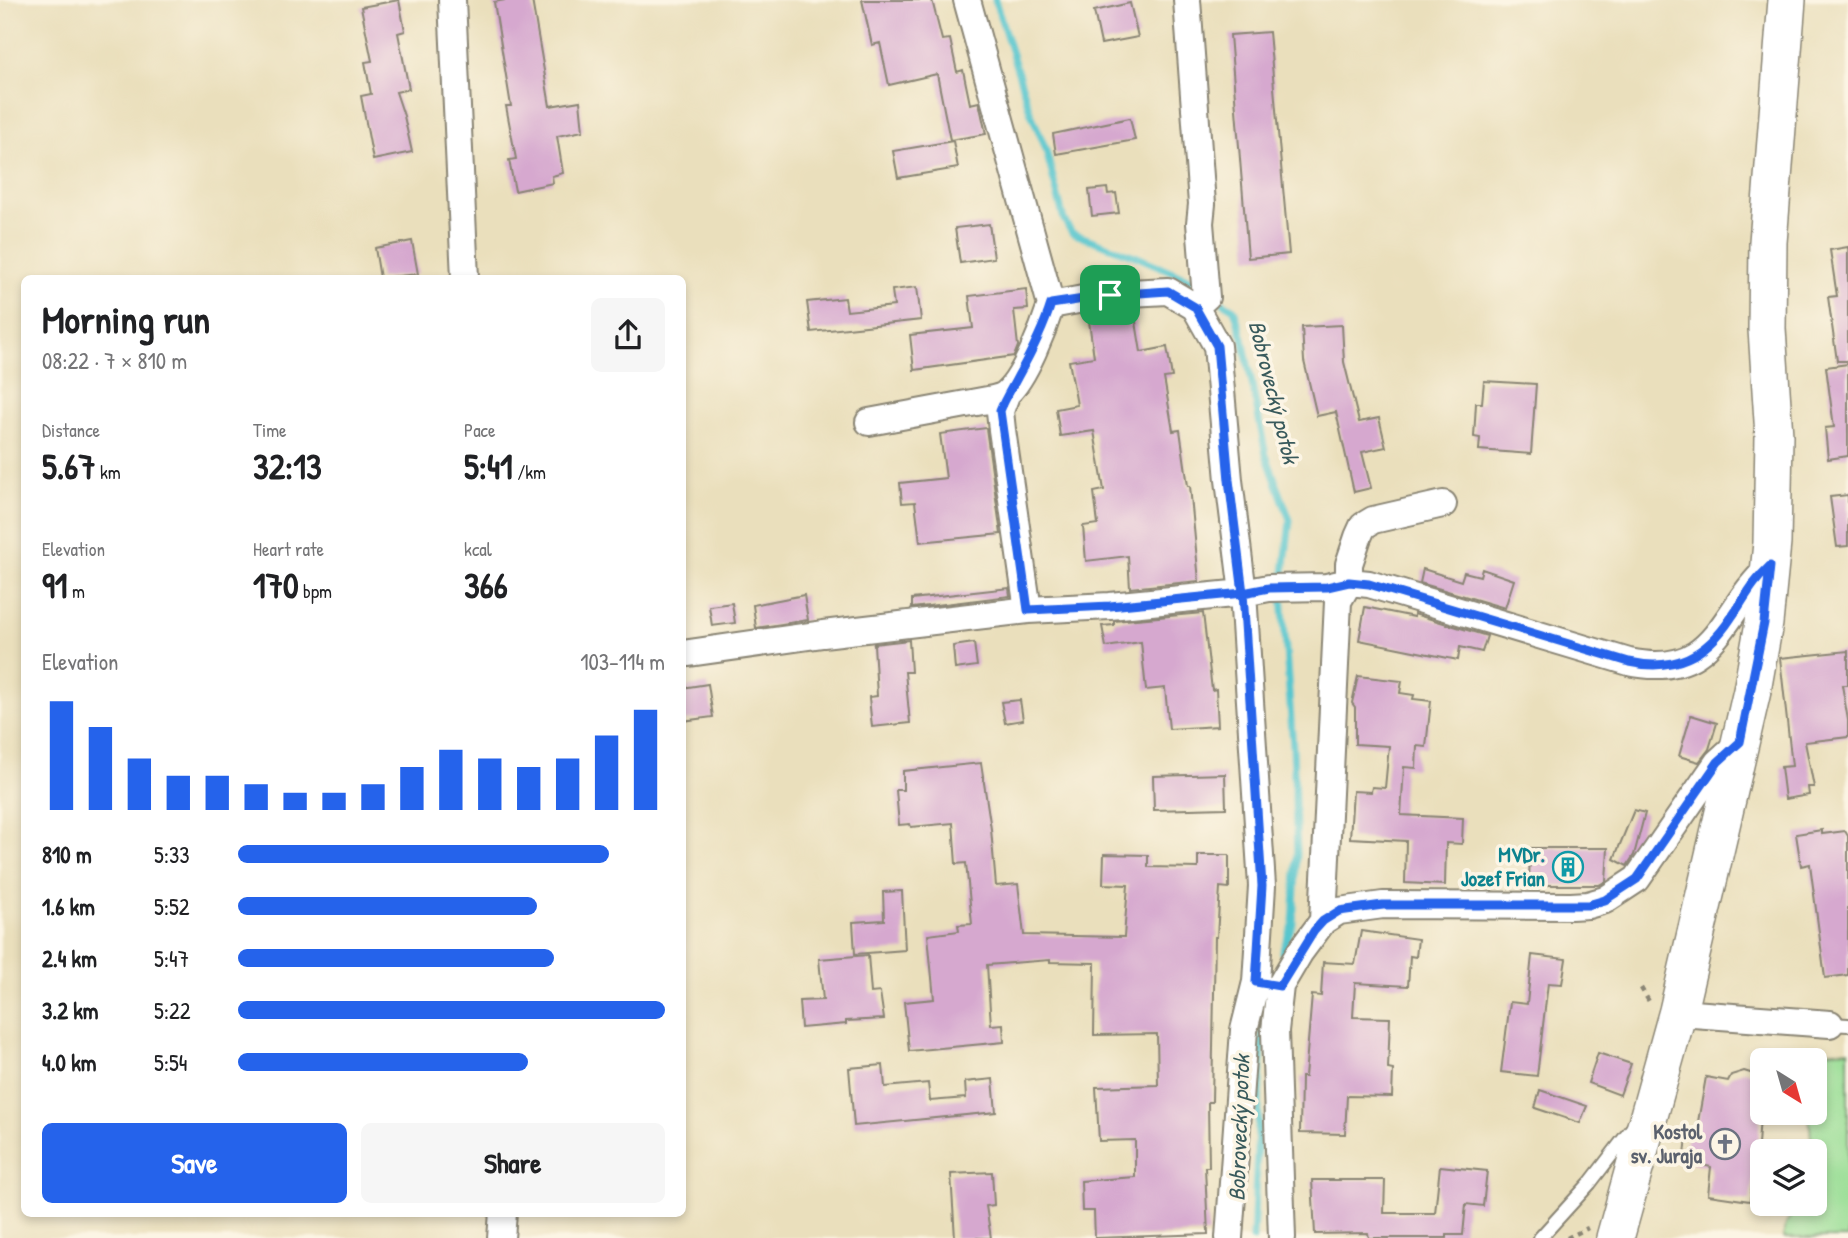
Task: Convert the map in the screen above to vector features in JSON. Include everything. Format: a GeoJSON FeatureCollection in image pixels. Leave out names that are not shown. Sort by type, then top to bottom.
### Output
{"type":"FeatureCollection","features":[{"type":"Feature","properties":{"kind":"street"},"geometry":{"type":"LineString","coordinates":[[452,0],[465,275]]}},
{"type":"Feature","properties":{"kind":"street"},"geometry":{"type":"LineString","coordinates":[[967,0],[1051,304],[1044,328],[1006,395],[1000,411],[1028,610]]}},
{"type":"Feature","properties":{"kind":"street"},"geometry":{"type":"LineString","coordinates":[[1187,0],[1206,297],[1195,307]]}},
{"type":"Feature","properties":{"kind":"street"},"geometry":{"type":"LineString","coordinates":[[1600,1233],[1654,1098],[1678,1011],[1762,636],[1770,566],[1774,436],[1767,329],[1767,275],[1787,0]]}},
{"type":"Feature","properties":{"kind":"street"},"geometry":{"type":"LineString","coordinates":[[1051,304],[1110,295],[1168,291],[1195,307],[1217,346],[1243,593],[1268,984],[1275,1031],[1282,1238]]}},
{"type":"Feature","properties":{"kind":"street"},"geometry":{"type":"LineString","coordinates":[[869,422],[1006,395]]}},
{"type":"Feature","properties":{"kind":"street"},"geometry":{"type":"LineString","coordinates":[[1323,921],[1338,601],[1349,582],[1349,565],[1363,526],[1373,520],[1443,504]]}},
{"type":"Feature","properties":{"kind":"street"},"geometry":{"type":"LineString","coordinates":[[686,653],[1028,610],[1110,606],[1269,588],[1327,587],[1349,582],[1369,584],[1629,662],[1660,666],[1685,660],[1706,647],[1730,620],[1754,582],[1770,566]]}},
{"type":"Feature","properties":{"kind":"street"},"geometry":{"type":"LineString","coordinates":[[1229,1238],[1244,1030],[1268,984],[1300,952],[1323,921],[1339,911],[1383,905],[1571,906],[1605,900],[1637,879],[1718,762],[1740,742]]}},
{"type":"Feature","properties":{"kind":"street"},"geometry":{"type":"LineString","coordinates":[[1678,1011],[1839,1024]]}},
{"type":"Feature","properties":{"kind":"street"},"geometry":{"type":"LineString","coordinates":[[501,1238],[503,1217]]}},
{"type":"Feature","properties":{"kind":"lane"},"geometry":{"type":"LineString","coordinates":[[1540,1238],[1590,1183],[1654,1098]]}},
{"type":"Feature","properties":{"kind":"path"},"geometry":{"type":"LineString","coordinates":[[1567,1238],[1600,1233]]}},
{"type":"Feature","properties":{"kind":"green space"},"geometry":{"type":"Polygon","coordinates":[[[1848,1050],[1848,1238],[1783,1238],[1791,1216],[1827,1216],[1827,1139],[1811,1139],[1810,1125],[1827,1125],[1827,1052],[1848,1050]]]}},
{"type":"Feature","properties":{"kind":"building"},"geometry":{"type":"Polygon","coordinates":[[[399,0],[405,31],[398,33],[409,89],[396,92],[412,152],[373,160],[361,96],[371,94],[365,62],[372,61],[361,7],[399,0]]]}},
{"type":"Feature","properties":{"kind":"building"},"geometry":{"type":"Polygon","coordinates":[[[532,0],[550,106],[580,101],[583,131],[557,136],[563,173],[552,176],[553,183],[515,191],[509,160],[516,159],[506,106],[511,106],[494,2],[532,0]]]}},
{"type":"Feature","properties":{"kind":"building"},"geometry":{"type":"Polygon","coordinates":[[[862,0],[932,0],[942,40],[950,39],[957,72],[963,70],[970,104],[979,102],[986,134],[950,140],[937,74],[889,85],[880,43],[872,45],[862,0]]]}},
{"type":"Feature","properties":{"kind":"building"},"geometry":{"type":"Polygon","coordinates":[[[1130,3],[1138,37],[1101,44],[1094,11],[1130,3]]]}},
{"type":"Feature","properties":{"kind":"building"},"geometry":{"type":"Polygon","coordinates":[[[1269,32],[1289,254],[1248,258],[1230,35],[1269,32]]]}},
{"type":"Feature","properties":{"kind":"building"},"geometry":{"type":"Polygon","coordinates":[[[1130,118],[1135,140],[1056,154],[1053,134],[1130,118]]]}},
{"type":"Feature","properties":{"kind":"building"},"geometry":{"type":"Polygon","coordinates":[[[953,141],[958,168],[898,178],[893,151],[953,141]]]}},
{"type":"Feature","properties":{"kind":"building"},"geometry":{"type":"Polygon","coordinates":[[[1107,188],[1108,194],[1116,193],[1119,213],[1092,216],[1089,190],[1107,188]]]}},
{"type":"Feature","properties":{"kind":"building"},"geometry":{"type":"Polygon","coordinates":[[[989,224],[994,258],[960,263],[955,228],[989,224]]]}},
{"type":"Feature","properties":{"kind":"building"},"geometry":{"type":"Polygon","coordinates":[[[412,241],[418,274],[380,275],[375,248],[412,241]]]}},
{"type":"Feature","properties":{"kind":"building"},"geometry":{"type":"Polygon","coordinates":[[[1848,247],[1848,361],[1837,361],[1828,297],[1837,296],[1830,250],[1848,247]]]}},
{"type":"Feature","properties":{"kind":"building"},"geometry":{"type":"Polygon","coordinates":[[[917,287],[921,320],[811,332],[807,302],[845,298],[847,311],[894,306],[892,290],[917,287]]]}},
{"type":"Feature","properties":{"kind":"building"},"geometry":{"type":"Polygon","coordinates":[[[1026,289],[1028,309],[1014,310],[1018,346],[1014,356],[914,370],[910,335],[973,328],[969,296],[1026,289]]]}},
{"type":"Feature","properties":{"kind":"building"},"geometry":{"type":"Polygon","coordinates":[[[1111,310],[1126,315],[1134,310],[1141,352],[1167,347],[1172,377],[1164,378],[1173,431],[1180,430],[1190,486],[1199,581],[1130,588],[1128,556],[1086,561],[1083,526],[1098,524],[1094,492],[1104,490],[1094,431],[1060,436],[1056,409],[1077,405],[1069,361],[1094,357],[1088,314],[1111,310]]]}},
{"type":"Feature","properties":{"kind":"building"},"geometry":{"type":"Polygon","coordinates":[[[1342,325],[1344,362],[1359,422],[1379,418],[1386,447],[1362,452],[1371,488],[1354,492],[1336,412],[1317,416],[1304,361],[1302,327],[1342,325]]]}},
{"type":"Feature","properties":{"kind":"building"},"geometry":{"type":"Polygon","coordinates":[[[1848,364],[1848,456],[1828,459],[1825,428],[1834,427],[1826,367],[1848,364]]]}},
{"type":"Feature","properties":{"kind":"building"},"geometry":{"type":"Polygon","coordinates":[[[1484,381],[1536,384],[1531,454],[1479,450],[1480,438],[1474,437],[1476,403],[1482,403],[1484,381]]]}},
{"type":"Feature","properties":{"kind":"building"},"geometry":{"type":"Polygon","coordinates":[[[986,428],[1001,534],[920,542],[915,502],[902,503],[900,483],[946,478],[940,434],[986,428]]]}},
{"type":"Feature","properties":{"kind":"building"},"geometry":{"type":"Polygon","coordinates":[[[1848,495],[1848,546],[1837,547],[1830,497],[1848,495]]]}},
{"type":"Feature","properties":{"kind":"building"},"geometry":{"type":"Polygon","coordinates":[[[1423,569],[1461,581],[1464,572],[1480,576],[1482,569],[1514,580],[1505,608],[1420,583],[1423,569]]]}},
{"type":"Feature","properties":{"kind":"building"},"geometry":{"type":"Polygon","coordinates":[[[1009,588],[1010,596],[912,608],[912,599],[1009,588]]]}},
{"type":"Feature","properties":{"kind":"building"},"geometry":{"type":"Polygon","coordinates":[[[804,595],[808,620],[756,628],[753,605],[804,595]]]}},
{"type":"Feature","properties":{"kind":"building"},"geometry":{"type":"Polygon","coordinates":[[[732,603],[735,623],[712,626],[709,606],[732,603]]]}},
{"type":"Feature","properties":{"kind":"building"},"geometry":{"type":"Polygon","coordinates":[[[1365,607],[1414,617],[1414,614],[1487,636],[1482,652],[1460,647],[1458,660],[1359,640],[1365,607]]]}},
{"type":"Feature","properties":{"kind":"building"},"geometry":{"type":"Polygon","coordinates":[[[1203,613],[1212,690],[1216,689],[1218,726],[1169,729],[1165,688],[1146,690],[1141,642],[1106,647],[1102,626],[1114,625],[1114,621],[1203,613]]]}},
{"type":"Feature","properties":{"kind":"building"},"geometry":{"type":"Polygon","coordinates":[[[909,640],[911,672],[905,672],[910,723],[872,727],[869,697],[877,696],[874,644],[909,640]]]}},
{"type":"Feature","properties":{"kind":"building"},"geometry":{"type":"Polygon","coordinates":[[[974,643],[977,666],[955,669],[953,646],[974,643]]]}},
{"type":"Feature","properties":{"kind":"building"},"geometry":{"type":"Polygon","coordinates":[[[1848,651],[1848,685],[1842,685],[1848,737],[1805,742],[1814,787],[1808,787],[1809,795],[1785,799],[1781,767],[1792,766],[1780,658],[1848,651]]]}},
{"type":"Feature","properties":{"kind":"building"},"geometry":{"type":"Polygon","coordinates":[[[1358,676],[1402,681],[1400,693],[1414,695],[1413,699],[1431,701],[1426,747],[1417,746],[1416,768],[1404,767],[1401,815],[1463,818],[1462,844],[1446,843],[1445,885],[1405,883],[1406,841],[1350,838],[1353,791],[1371,792],[1372,787],[1385,788],[1389,746],[1355,744],[1355,707],[1352,703],[1358,676]]]}},
{"type":"Feature","properties":{"kind":"building"},"geometry":{"type":"Polygon","coordinates":[[[708,684],[713,717],[686,720],[686,687],[708,684]]]}},
{"type":"Feature","properties":{"kind":"building"},"geometry":{"type":"Polygon","coordinates":[[[1020,700],[1023,720],[1005,723],[1001,702],[1020,700]]]}},
{"type":"Feature","properties":{"kind":"building"},"geometry":{"type":"Polygon","coordinates":[[[1691,715],[1717,723],[1709,749],[1699,762],[1679,756],[1691,715]]]}},
{"type":"Feature","properties":{"kind":"building"},"geometry":{"type":"Polygon","coordinates":[[[981,763],[996,886],[1018,884],[1024,935],[1124,937],[1128,885],[1103,884],[1104,854],[1148,855],[1148,867],[1198,868],[1198,855],[1229,855],[1229,888],[1220,887],[1215,937],[1212,1102],[1208,1102],[1209,1167],[1205,1167],[1208,1234],[1095,1238],[1094,1211],[1082,1211],[1081,1181],[1135,1177],[1135,1140],[1099,1141],[1096,1087],[1158,1085],[1157,1034],[1094,1035],[1095,963],[1050,960],[987,965],[991,1025],[1003,1024],[1004,1042],[909,1051],[904,1002],[934,999],[928,935],[959,931],[958,925],[972,924],[966,863],[956,864],[953,823],[911,827],[910,824],[899,825],[896,790],[903,790],[903,771],[981,763]]]}},
{"type":"Feature","properties":{"kind":"building"},"geometry":{"type":"Polygon","coordinates":[[[1225,774],[1226,808],[1154,810],[1153,776],[1225,774]]]}},
{"type":"Feature","properties":{"kind":"building"},"geometry":{"type":"Polygon","coordinates":[[[1634,810],[1645,813],[1634,855],[1627,866],[1614,859],[1634,810]]]}},
{"type":"Feature","properties":{"kind":"building"},"geometry":{"type":"Polygon","coordinates":[[[1822,830],[1822,834],[1845,831],[1848,836],[1848,975],[1825,978],[1810,864],[1801,866],[1796,834],[1822,830]]]}},
{"type":"Feature","properties":{"kind":"building","name":"MVDr. Jozef Frian"},"geometry":{"type":"Polygon","coordinates":[[[1530,848],[1608,848],[1606,881],[1599,885],[1529,885],[1530,848]]]}},
{"type":"Feature","properties":{"kind":"building"},"geometry":{"type":"Polygon","coordinates":[[[902,891],[905,950],[855,954],[853,922],[884,920],[883,892],[902,891]]]}},
{"type":"Feature","properties":{"kind":"building"},"geometry":{"type":"Polygon","coordinates":[[[1361,931],[1418,939],[1416,957],[1410,956],[1408,986],[1355,983],[1353,1017],[1390,1018],[1388,1069],[1393,1070],[1392,1097],[1347,1096],[1345,1134],[1300,1133],[1301,1077],[1305,1077],[1312,995],[1321,996],[1323,962],[1355,964],[1361,931]]]}},
{"type":"Feature","properties":{"kind":"building"},"geometry":{"type":"Polygon","coordinates":[[[868,955],[871,993],[880,992],[884,1019],[846,1021],[846,1024],[801,1028],[799,1001],[823,1000],[819,959],[868,955]]]}},
{"type":"Feature","properties":{"kind":"building"},"geometry":{"type":"Polygon","coordinates":[[[1532,955],[1566,959],[1562,984],[1548,983],[1537,1076],[1501,1072],[1510,1002],[1527,1004],[1532,955]]]}},
{"type":"Feature","properties":{"kind":"building"},"geometry":{"type":"Polygon","coordinates":[[[1598,1053],[1631,1064],[1620,1095],[1588,1083],[1598,1053]]]}},
{"type":"Feature","properties":{"kind":"building"},"geometry":{"type":"Polygon","coordinates":[[[883,1065],[885,1087],[928,1083],[930,1101],[966,1098],[965,1082],[993,1079],[996,1112],[854,1126],[849,1068],[883,1065]]]}},
{"type":"Feature","properties":{"kind":"building","name":"Kostol sv. Juraja"},"geometry":{"type":"Polygon","coordinates":[[[1744,1071],[1750,1073],[1750,1125],[1759,1125],[1758,1139],[1750,1139],[1750,1201],[1708,1195],[1711,1167],[1689,1162],[1690,1156],[1685,1155],[1687,1137],[1693,1138],[1696,1133],[1706,1077],[1728,1081],[1731,1075],[1744,1071]]]}},
{"type":"Feature","properties":{"kind":"building"},"geometry":{"type":"Polygon","coordinates":[[[1540,1090],[1587,1106],[1580,1123],[1535,1108],[1540,1090]]]}},
{"type":"Feature","properties":{"kind":"building"},"geometry":{"type":"Polygon","coordinates":[[[1440,1166],[1487,1171],[1483,1206],[1466,1204],[1463,1235],[1447,1235],[1447,1238],[1369,1238],[1368,1233],[1315,1234],[1312,1180],[1385,1180],[1384,1213],[1435,1213],[1440,1166]]]}},
{"type":"Feature","properties":{"kind":"building"},"geometry":{"type":"Polygon","coordinates":[[[992,1172],[994,1205],[986,1206],[991,1238],[955,1238],[951,1174],[992,1172]]]}},
{"type":"Feature","properties":{"kind":"waterway","name":"Bobrovecký potok"},"geometry":{"type":"LineString","coordinates":[[995,0],[1030,111],[1045,147],[1064,220],[1072,233],[1192,280]]}},
{"type":"Feature","properties":{"kind":"waterway","name":"Bobrovecký potok"},"geometry":{"type":"LineString","coordinates":[[1224,303],[1234,309],[1243,338],[1266,455],[1290,520],[1283,582]]}},
{"type":"Feature","properties":{"kind":"waterway","name":"Bobrovecký potok"},"geometry":{"type":"LineString","coordinates":[[1282,594],[1293,747],[1297,853],[1293,923],[1282,952]]}},
{"type":"Feature","properties":{"kind":"waterway","name":"Bobrovecký potok"},"geometry":{"type":"LineString","coordinates":[[1253,1238],[1263,1019]]}},
{"type":"Feature","properties":{"kind":"place","name":"MVDr. Jozef Frian"},"geometry":{"type":"Point","coordinates":[1568,867]}},
{"type":"Feature","properties":{"kind":"place","name":"Kostol sv. Juraja"},"geometry":{"type":"Point","coordinates":[1725,1144]}},
{"type":"Feature","properties":{"kind":"route"},"geometry":{"type":"LineString","coordinates":[[1110,295],[1051,304],[1044,328],[1006,395],[1000,411],[1028,610],[1110,606],[1243,593],[1269,588],[1327,587],[1349,582],[1369,584],[1629,662],[1660,666],[1685,660],[1706,647],[1730,620],[1754,582],[1770,566],[1764,623],[1740,742],[1718,762],[1637,879],[1605,900],[1588,905],[1383,905],[1339,911],[1323,921],[1314,931],[1280,986],[1256,982],[1262,886],[1243,593],[1217,346],[1195,307],[1168,291],[1110,295]]}}]}
